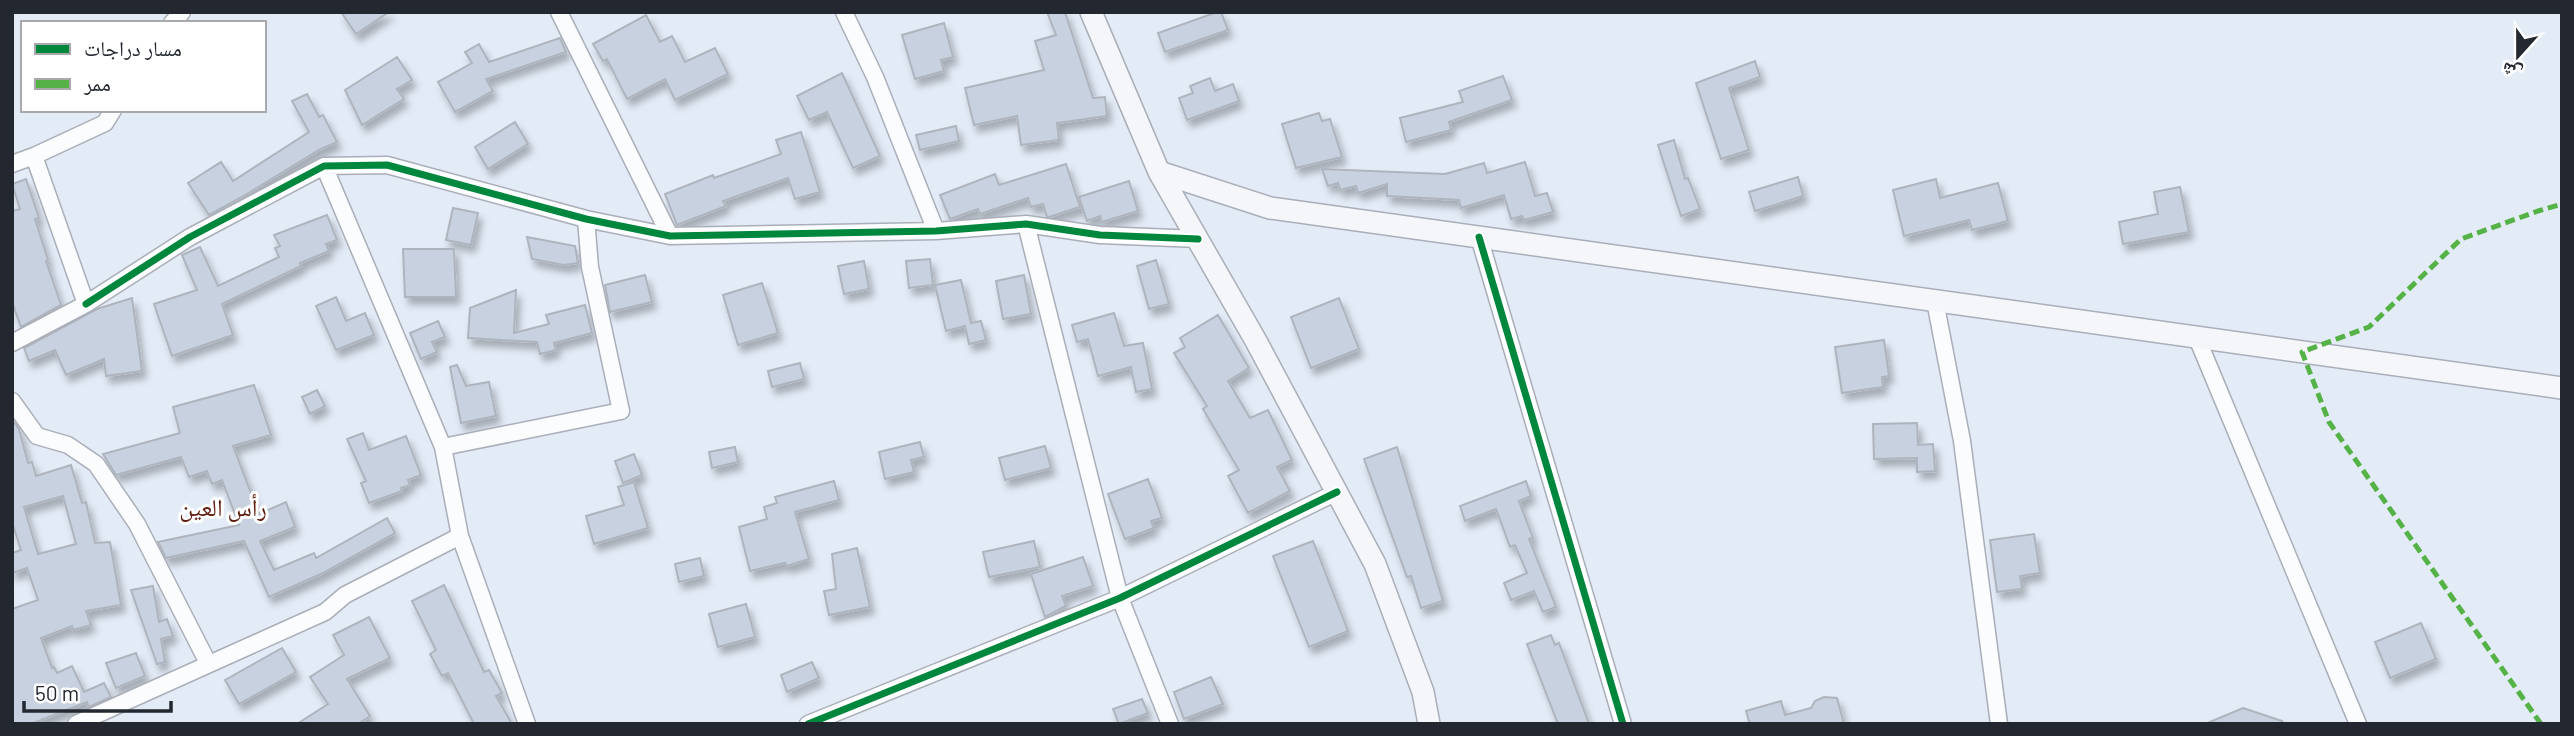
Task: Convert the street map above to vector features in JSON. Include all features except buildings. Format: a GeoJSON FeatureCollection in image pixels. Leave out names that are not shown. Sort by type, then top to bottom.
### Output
{"type":"FeatureCollection","features":[{"type":"Feature","properties":{"kind":"main road"},"geometry":{"type":"LineString","coordinates":[[1091,12],[1159,172],[1256,341],[1375,564],[1423,692],[1429,724]]}},
{"type":"Feature","properties":{"kind":"main road"},"geometry":{"type":"LineString","coordinates":[[1159,172],[1270,208],[2562,388]]}},
{"type":"Feature","properties":{"kind":"street"},"geometry":{"type":"LineString","coordinates":[[559,12],[670,236]]}},
{"type":"Feature","properties":{"kind":"street"},"geometry":{"type":"LineString","coordinates":[[844,12],[875,77],[936,230]]}},
{"type":"Feature","properties":{"kind":"street"},"geometry":{"type":"LineString","coordinates":[[12,164],[105,123],[112,112]]}},
{"type":"Feature","properties":{"kind":"street"},"geometry":{"type":"LineString","coordinates":[[34,156],[86,304]]}},
{"type":"Feature","properties":{"kind":"street"},"geometry":{"type":"LineString","coordinates":[[12,343],[86,304],[190,237],[324,166],[387,165],[586,219],[670,236],[936,230],[1026,224],[1100,235],[1198,239]]}},
{"type":"Feature","properties":{"kind":"street"},"geometry":{"type":"LineString","coordinates":[[324,166],[443,447],[460,536],[527,724]]}},
{"type":"Feature","properties":{"kind":"street"},"geometry":{"type":"LineString","coordinates":[[443,447],[621,411],[590,267],[586,219]]}},
{"type":"Feature","properties":{"kind":"street"},"geometry":{"type":"LineString","coordinates":[[1026,224],[1120,598],[1170,724]]}},
{"type":"Feature","properties":{"kind":"street"},"geometry":{"type":"LineString","coordinates":[[1479,237],[1623,724]]}},
{"type":"Feature","properties":{"kind":"street"},"geometry":{"type":"LineString","coordinates":[[1935,301],[1962,441],[1999,724]]}},
{"type":"Feature","properties":{"kind":"street"},"geometry":{"type":"LineString","coordinates":[[2197,338],[2358,724]]}},
{"type":"Feature","properties":{"kind":"street"},"geometry":{"type":"LineString","coordinates":[[12,401],[37,436],[68,444],[96,464],[137,524],[208,663]]}},
{"type":"Feature","properties":{"kind":"street"},"geometry":{"type":"LineString","coordinates":[[808,724],[1120,598],[1337,492]]}},
{"type":"Feature","properties":{"kind":"street"},"geometry":{"type":"LineString","coordinates":[[82,722],[325,612],[345,595],[460,536]]}},
{"type":"Feature","properties":{"kind":"marked path"},"geometry":{"type":"LineString","coordinates":[[2541,724],[2329,422],[2302,352],[2369,327],[2461,239],[2562,204]]}},
{"type":"Feature","properties":{"kind":"cycle path"},"geometry":{"type":"LineString","coordinates":[[86,304],[190,237],[324,166],[387,165],[586,219],[670,236],[936,231],[1026,224],[1100,235],[1198,239]]}},
{"type":"Feature","properties":{"kind":"cycle path"},"geometry":{"type":"LineString","coordinates":[[1479,237],[1623,724]]}},
{"type":"Feature","properties":{"kind":"cycle path"},"geometry":{"type":"LineString","coordinates":[[808,724],[1120,598],[1337,492]]}},
{"type":"Feature","properties":{"kind":"district","name":"رأس العين"},"geometry":{"type":"Point","coordinates":[223,508]}}]}
